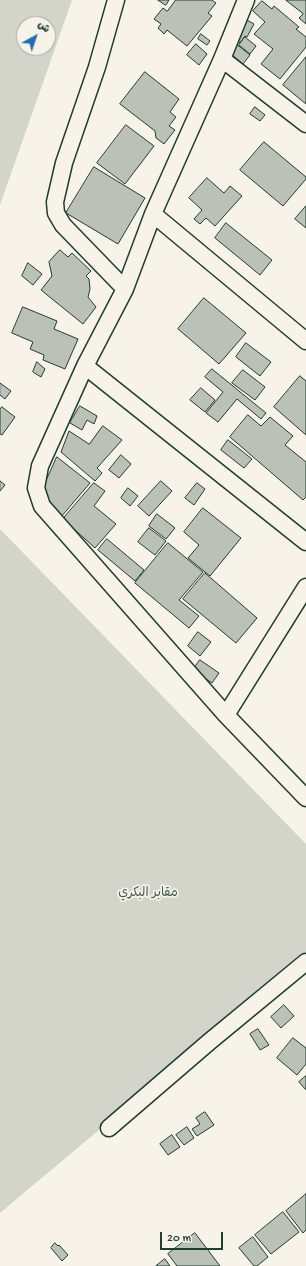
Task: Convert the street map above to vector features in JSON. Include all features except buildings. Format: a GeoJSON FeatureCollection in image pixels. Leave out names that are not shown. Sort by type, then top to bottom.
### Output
{"type":"FeatureCollection","features":[{"type":"Feature","properties":{"kind":"street"},"geometry":{"type":"LineString","coordinates":[[116,0],[97,67],[64,163],[54,202],[56,213],[63,225],[125,289]]}},
{"type":"Feature","properties":{"kind":"street"},"geometry":{"type":"LineString","coordinates":[[246,0],[222,59],[153,214],[125,289],[85,366],[40,466],[36,488],[42,506],[226,715],[306,798]]}},
{"type":"Feature","properties":{"kind":"street"},"geometry":{"type":"LineString","coordinates":[[222,59],[306,124]]}},
{"type":"Feature","properties":{"kind":"street"},"geometry":{"type":"LineString","coordinates":[[153,214],[306,341]]}},
{"type":"Feature","properties":{"kind":"street"},"geometry":{"type":"LineString","coordinates":[[85,366],[306,542]]}},
{"type":"Feature","properties":{"kind":"street"},"geometry":{"type":"LineString","coordinates":[[226,715],[306,587]]}},
{"type":"Feature","properties":{"kind":"street"},"geometry":{"type":"LineString","coordinates":[[109,1128],[209,1042],[306,962]]}},
{"type":"Feature","properties":{"kind":"green space"},"geometry":{"type":"Polygon","coordinates":[[[0,0],[72,0],[56,46],[56,16],[16,16],[16,56],[52,56],[0,205],[0,0]]]}},
{"type":"Feature","properties":{"kind":"green space","name":"مقابر البكري"},"geometry":{"type":"Polygon","coordinates":[[[0,529],[306,844],[306,956],[0,1213],[0,529]]]}}]}
